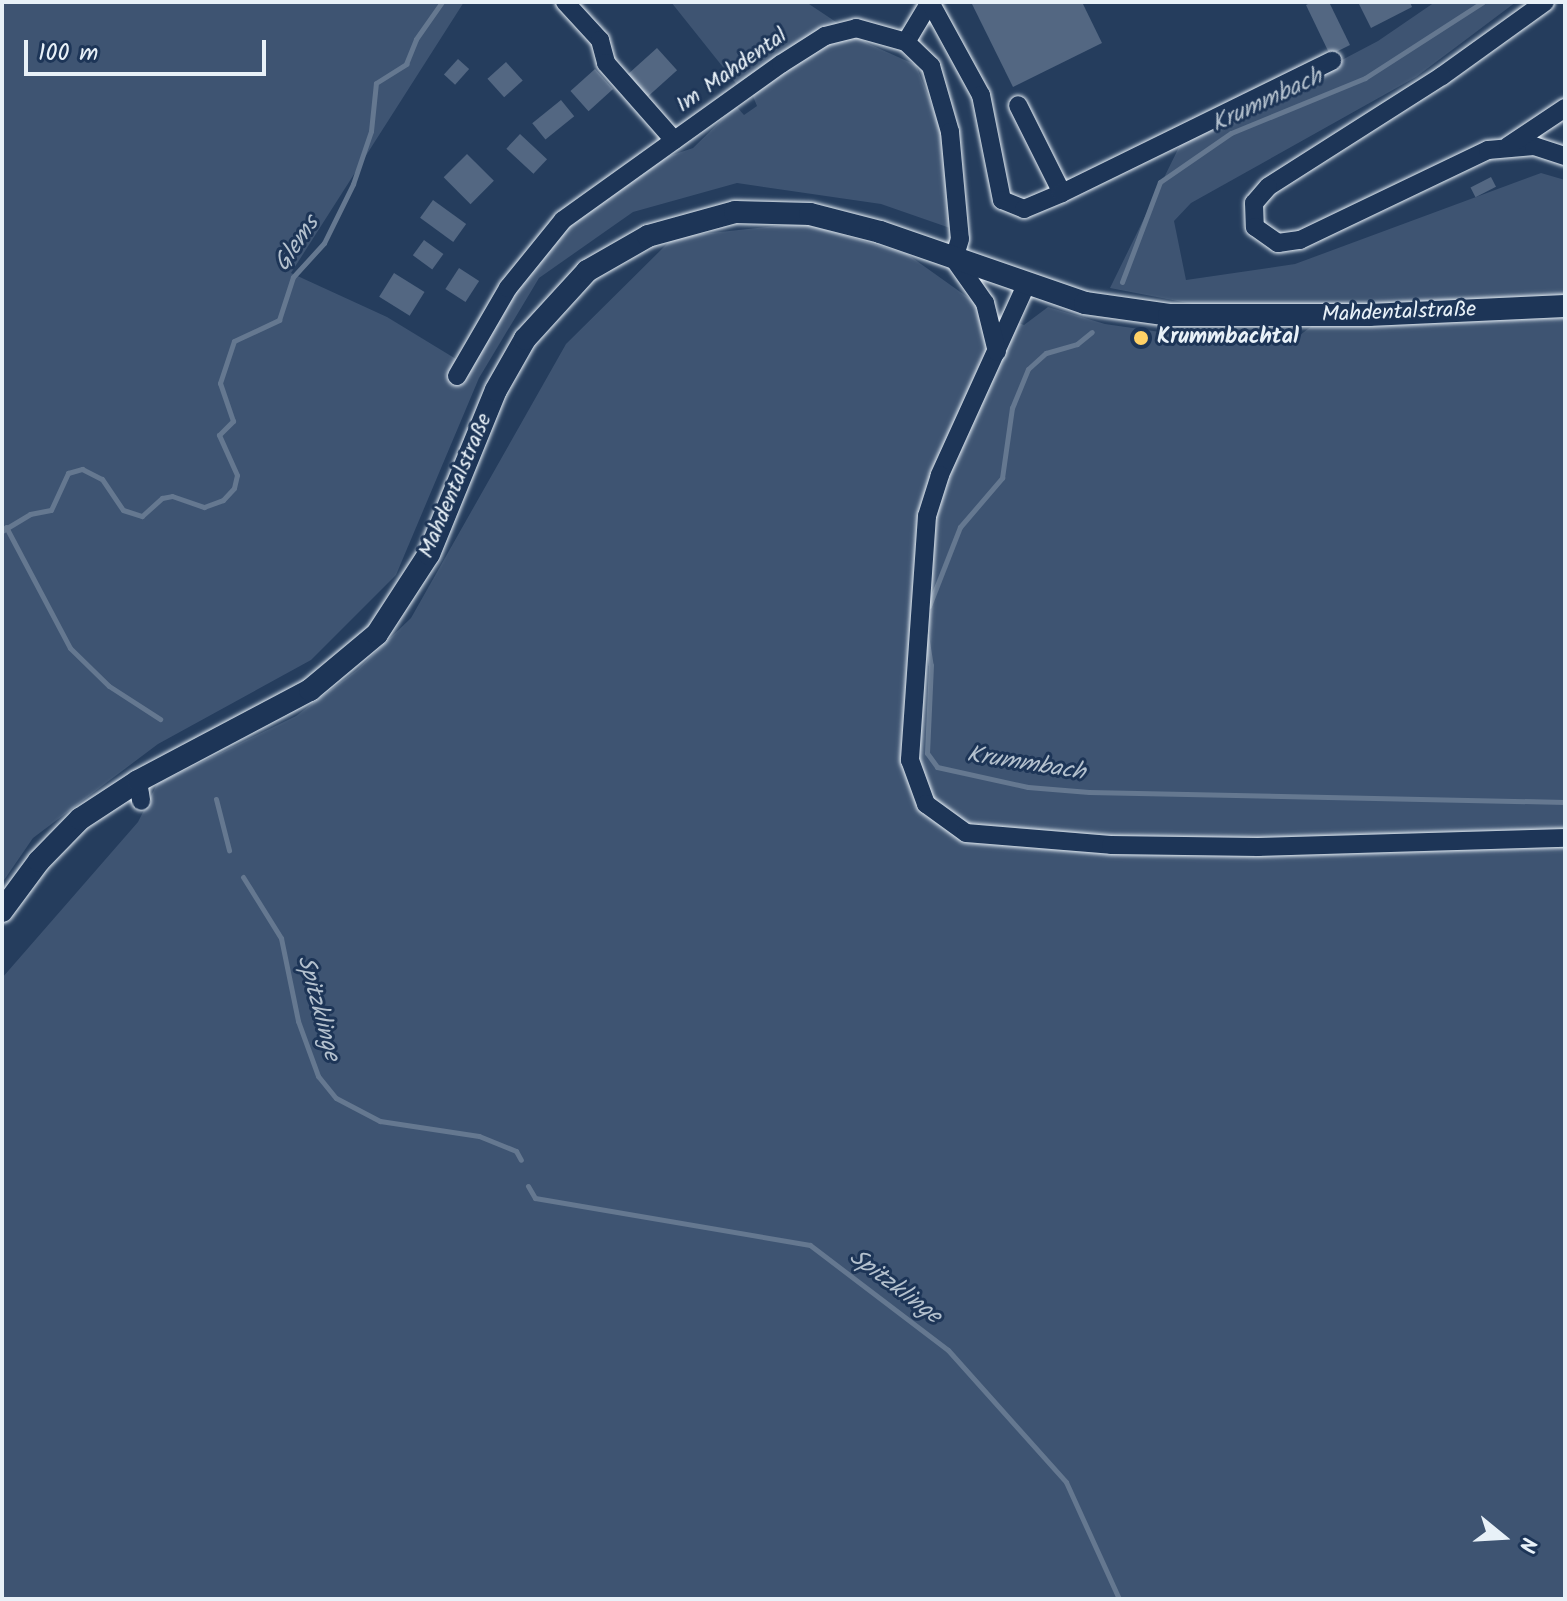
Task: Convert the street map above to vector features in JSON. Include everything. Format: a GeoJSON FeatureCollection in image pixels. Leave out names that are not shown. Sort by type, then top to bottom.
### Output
{"type":"FeatureCollection","features":[{"type":"Feature","properties":{"kind":"main road","name":"Mahdentalstraße"},"geometry":{"type":"LineString","coordinates":[[2,911],[55,843],[310,690],[377,634],[429,554],[496,390],[525,339],[564,292],[614,253],[685,222],[779,210],[852,224],[1026,285],[1112,309],[1195,317],[1565,306]]}},
{"type":"Feature","properties":{"kind":"street"},"geometry":{"type":"LineString","coordinates":[[565,2],[600,40],[606,63],[674,140]]}},
{"type":"Feature","properties":{"kind":"street"},"geometry":{"type":"LineString","coordinates":[[930,2],[906,42],[931,66],[950,132],[960,239],[954,259],[985,303],[997,352]]}},
{"type":"Feature","properties":{"kind":"street"},"geometry":{"type":"LineString","coordinates":[[930,2],[981,95],[1002,200],[1024,209],[1332,61]]}},
{"type":"Feature","properties":{"kind":"street"},"geometry":{"type":"LineString","coordinates":[[1545,2],[1442,76],[1268,187],[1254,203],[1255,227],[1278,243],[1300,240],[1488,150],[1534,146],[1565,156]]}},
{"type":"Feature","properties":{"kind":"street","name":"Im Mahdental"},"geometry":{"type":"LineString","coordinates":[[457,376],[508,288],[563,220],[825,36],[856,28],[906,42]]}},
{"type":"Feature","properties":{"kind":"street"},"geometry":{"type":"LineString","coordinates":[[1018,105],[1062,193]]}},
{"type":"Feature","properties":{"kind":"street"},"geometry":{"type":"LineString","coordinates":[[1508,146],[1565,108]]}},
{"type":"Feature","properties":{"kind":"street"},"geometry":{"type":"LineString","coordinates":[[1026,285],[940,475],[921,550],[910,760],[926,804],[942,820],[966,833],[994,838],[1111,845],[1316,846],[1565,838]]}},
{"type":"Feature","properties":{"kind":"shaded area"},"geometry":{"type":"Polygon","coordinates":[[[2,2],[464,2],[291,273],[387,317],[456,359],[515,264],[572,208],[634,168],[693,148],[736,106],[744,115],[757,106],[749,87],[742,91],[671,2],[806,2],[869,44],[916,65],[944,137],[950,228],[881,204],[737,183],[633,212],[539,278],[479,378],[396,575],[311,660],[158,744],[33,838],[2,883],[2,2]]]}},
{"type":"Feature","properties":{"kind":"shaded area"},"geometry":{"type":"Polygon","coordinates":[[[1435,2],[1516,2],[1416,77],[1191,203],[1174,221],[1186,280],[1295,264],[1541,173],[1565,180],[1565,1599],[2,1599],[2,978],[138,822],[157,784],[296,716],[357,670],[411,618],[566,344],[674,237],[802,223],[907,254],[987,311],[1024,325],[1048,307],[1105,324],[1174,334],[1300,335],[1341,304],[1198,305],[1110,288],[1180,145],[1378,41],[1435,2]]]}},
{"type":"Feature","properties":{"kind":"building"},"geometry":{"type":"Polygon","coordinates":[[[971,2],[1082,2],[1102,43],[1013,87],[971,2]]]}},
{"type":"Feature","properties":{"kind":"building"},"geometry":{"type":"Polygon","coordinates":[[[1329,2],[1350,45],[1330,55],[1306,5],[1329,2]]]}},
{"type":"Feature","properties":{"kind":"building"},"geometry":{"type":"Polygon","coordinates":[[[1358,2],[1410,2],[1412,7],[1371,28],[1358,2]]]}},
{"type":"Feature","properties":{"kind":"building"},"geometry":{"type":"Polygon","coordinates":[[[657,48],[677,70],[647,97],[627,75],[657,48]]]}},
{"type":"Feature","properties":{"kind":"building"},"geometry":{"type":"Polygon","coordinates":[[[458,59],[469,69],[455,85],[444,75],[458,59]]]}},
{"type":"Feature","properties":{"kind":"building"},"geometry":{"type":"Polygon","coordinates":[[[506,62],[523,81],[504,97],[487,79],[506,62]]]}},
{"type":"Feature","properties":{"kind":"building"},"geometry":{"type":"Polygon","coordinates":[[[595,69],[613,89],[589,111],[570,91],[595,69]]]}},
{"type":"Feature","properties":{"kind":"building"},"geometry":{"type":"Polygon","coordinates":[[[561,100],[574,116],[545,140],[532,123],[561,100]]]}},
{"type":"Feature","properties":{"kind":"building"},"geometry":{"type":"Polygon","coordinates":[[[520,134],[547,159],[533,174],[506,149],[520,134]]]}},
{"type":"Feature","properties":{"kind":"building"},"geometry":{"type":"Polygon","coordinates":[[[467,154],[494,181],[471,204],[444,177],[467,154]]]}},
{"type":"Feature","properties":{"kind":"building"},"geometry":{"type":"Polygon","coordinates":[[[1491,177],[1496,187],[1476,197],[1471,187],[1491,177]]]}},
{"type":"Feature","properties":{"kind":"building"},"geometry":{"type":"Polygon","coordinates":[[[433,200],[466,224],[453,242],[420,218],[433,200]]]}},
{"type":"Feature","properties":{"kind":"building"},"geometry":{"type":"Polygon","coordinates":[[[424,240],[443,254],[432,269],[413,255],[424,240]]]}},
{"type":"Feature","properties":{"kind":"building"},"geometry":{"type":"Polygon","coordinates":[[[459,268],[479,281],[466,302],[445,289],[459,268]]]}},
{"type":"Feature","properties":{"kind":"building"},"geometry":{"type":"Polygon","coordinates":[[[394,273],[425,292],[410,316],[379,297],[394,273]]]}},
{"type":"Feature","properties":{"kind":"waterway","name":"Glems"},"geometry":{"type":"LineString","coordinates":[[2,531],[30,514],[51,510],[68,473],[82,469],[102,479],[123,510],[142,516],[162,498],[172,496],[204,507],[223,500],[234,488],[237,475],[219,435],[233,421],[220,383],[234,341],[279,320],[293,277],[324,243],[353,184],[371,131],[376,83],[406,64],[416,39],[442,2]]}},
{"type":"Feature","properties":{"kind":"waterway","name":"Krummbach"},"geometry":{"type":"LineString","coordinates":[[1122,282],[1160,182],[1231,133],[1365,78],[1483,2]]}},
{"type":"Feature","properties":{"kind":"waterway","name":"Krummbach"},"geometry":{"type":"LineString","coordinates":[[929,606],[960,527],[1002,478],[1012,408],[1028,369],[1046,353],[1077,344],[1092,332]]}},
{"type":"Feature","properties":{"kind":"waterway","name":"Spitzklinge"},"geometry":{"type":"LineString","coordinates":[[6,527],[70,648],[109,686],[160,719]]}},
{"type":"Feature","properties":{"kind":"waterway","name":"Krummbach"},"geometry":{"type":"LineString","coordinates":[[926,635],[931,665],[927,753],[937,767],[1028,787],[1089,792],[1565,802]]}},
{"type":"Feature","properties":{"kind":"waterway","name":"Spitzklinge"},"geometry":{"type":"LineString","coordinates":[[216,799],[229,850]]}},
{"type":"Feature","properties":{"kind":"waterway","name":"Spitzklinge"},"geometry":{"type":"LineString","coordinates":[[243,877],[281,938],[298,1021],[318,1076],[336,1098],[380,1121],[479,1136],[516,1151],[521,1160]]}},
{"type":"Feature","properties":{"kind":"waterway","name":"Spitzklinge"},"geometry":{"type":"LineString","coordinates":[[528,1186],[535,1198],[810,1245],[948,1350],[1066,1482],[1119,1599]]}},
{"type":"Feature","properties":{"kind":"place","name":"Krummbachtal"},"geometry":{"type":"Point","coordinates":[1141,338]}}]}
